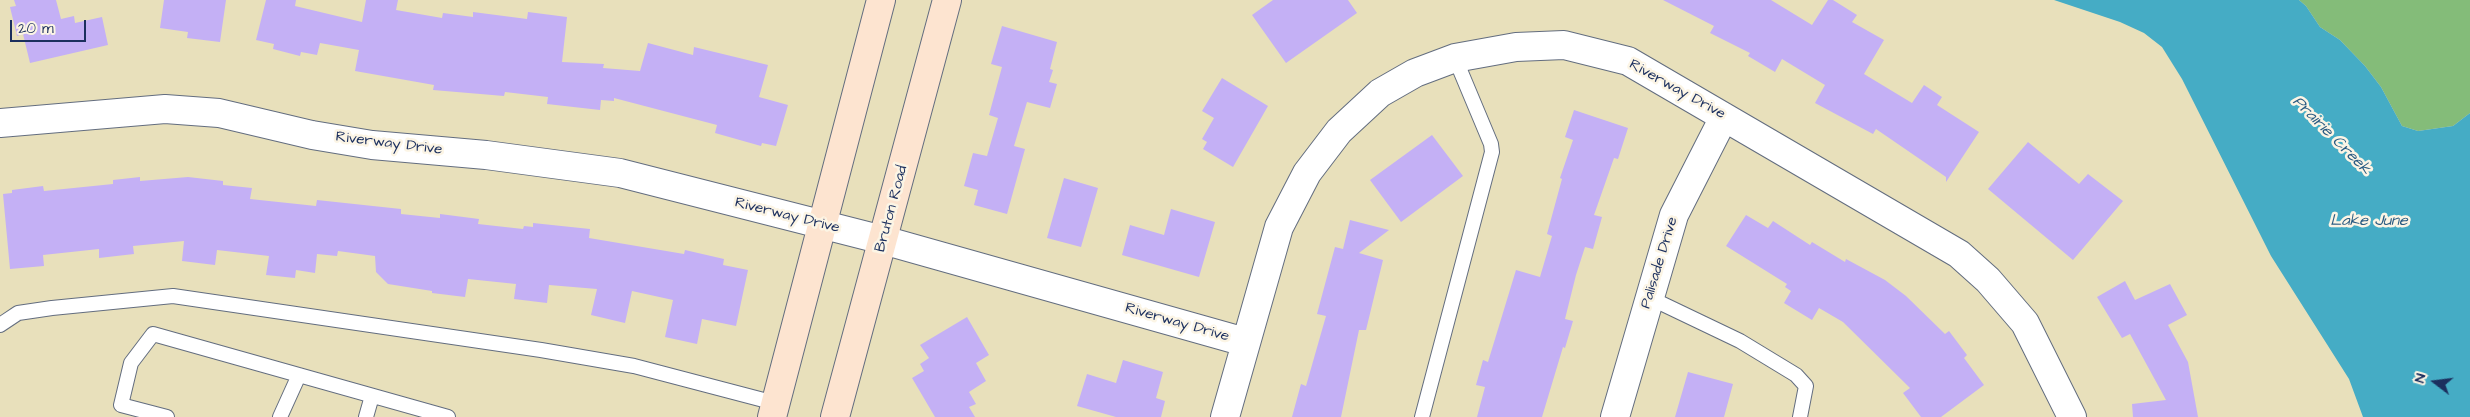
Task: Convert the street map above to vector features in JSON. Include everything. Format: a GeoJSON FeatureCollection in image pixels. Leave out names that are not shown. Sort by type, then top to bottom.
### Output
{"type":"FeatureCollection","features":[{"type":"Feature","properties":{"kind":"main road"},"geometry":{"type":"LineString","coordinates":[[773,410],[881,0]]}},
{"type":"Feature","properties":{"kind":"main road","name":"Bruton Road"},"geometry":{"type":"LineString","coordinates":[[835,417],[948,0]]}},
{"type":"Feature","properties":{"kind":"street","name":"Riverway Drive"},"geometry":{"type":"LineString","coordinates":[[0,123],[165,110],[219,113],[312,135],[372,145],[486,155],[620,173],[883,240],[1245,342],[1279,226],[1307,173],[1339,131],[1380,93],[1415,73],[1455,58],[1516,47],[1564,45],[1628,62],[1960,254],[1988,280],[2025,323],[2072,417]]}},
{"type":"Feature","properties":{"kind":"street","name":"Palisade Drive"},"geometry":{"type":"LineString","coordinates":[[1615,417],[1648,297],[1674,215],[1724,117]]}},
{"type":"Feature","properties":{"kind":"street"},"geometry":{"type":"LineString","coordinates":[[1225,417],[1245,342]]}},
{"type":"Feature","properties":{"kind":"lane"},"geometry":{"type":"LineString","coordinates":[[1422,417],[1492,152],[1491,144],[1455,58]]}},
{"type":"Feature","properties":{"kind":"lane"},"geometry":{"type":"LineString","coordinates":[[0,326],[9,317],[18,313],[173,296],[550,351],[634,366],[773,410]]}},
{"type":"Feature","properties":{"kind":"lane"},"geometry":{"type":"LineString","coordinates":[[1648,297],[1740,340],[1796,376],[1806,386],[1800,417]]}},
{"type":"Feature","properties":{"kind":"lane"},"geometry":{"type":"LineString","coordinates":[[167,417],[121,405],[131,364],[153,334],[448,417]]}},
{"type":"Feature","properties":{"kind":"lane"},"geometry":{"type":"LineString","coordinates":[[280,417],[299,375]]}},
{"type":"Feature","properties":{"kind":"lane"},"geometry":{"type":"LineString","coordinates":[[366,417],[372,396]]}},
{"type":"Feature","properties":{"kind":"green space"},"geometry":{"type":"Polygon","coordinates":[[[2299,0],[2470,0],[2470,113],[2453,126],[2418,131],[2402,126],[2381,87],[2365,66],[2340,40],[2320,27],[2306,6],[2299,0]]]}},
{"type":"Feature","properties":{"kind":"water","name":"Lake June"},"geometry":{"type":"Polygon","coordinates":[[[2054,0],[2299,0],[2306,6],[2320,27],[2340,40],[2365,66],[2381,87],[2402,126],[2418,131],[2453,126],[2470,113],[2470,417],[2363,417],[2349,379],[2271,256],[2182,79],[2162,47],[2144,33],[2120,22],[2054,0]]]}},
{"type":"Feature","properties":{"kind":"building"},"geometry":{"type":"Polygon","coordinates":[[[14,0],[56,0],[61,19],[74,16],[75,23],[102,17],[108,45],[30,63],[23,34],[17,36],[10,7],[16,6],[14,0]]]}},
{"type":"Feature","properties":{"kind":"building"},"geometry":{"type":"Polygon","coordinates":[[[164,0],[226,0],[220,42],[187,38],[188,32],[160,28],[164,0]]]}},
{"type":"Feature","properties":{"kind":"building"},"geometry":{"type":"Polygon","coordinates":[[[266,0],[296,0],[295,6],[362,22],[366,0],[398,0],[396,10],[442,18],[443,13],[473,17],[473,12],[527,19],[528,12],[567,17],[562,62],[604,64],[603,68],[640,71],[648,43],[693,55],[694,47],[768,65],[759,97],[788,105],[776,146],[762,143],[761,146],[715,133],[717,125],[614,98],[614,101],[601,100],[600,110],[547,104],[548,97],[505,92],[504,96],[433,90],[434,85],[355,71],[359,50],[320,43],[317,55],[301,52],[300,56],[273,49],[274,44],[256,40],[266,0]]]}},
{"type":"Feature","properties":{"kind":"building"},"geometry":{"type":"Polygon","coordinates":[[[1273,0],[1348,0],[1357,13],[1286,63],[1252,15],[1273,0]]]}},
{"type":"Feature","properties":{"kind":"building"},"geometry":{"type":"Polygon","coordinates":[[[1663,0],[1771,0],[1812,25],[1828,0],[1833,0],[1857,15],[1852,22],[1884,40],[1864,74],[1912,103],[1924,85],[1942,97],[1937,105],[1979,132],[1946,182],[1946,177],[1876,129],[1873,134],[1815,103],[1825,85],[1782,59],[1775,72],[1748,56],[1750,53],[1710,33],[1714,26],[1663,0]]]}},
{"type":"Feature","properties":{"kind":"building"},"geometry":{"type":"Polygon","coordinates":[[[1002,26],[1057,42],[1050,69],[1053,70],[1049,82],[1057,84],[1050,108],[1027,102],[1014,146],[1025,149],[1007,214],[974,205],[978,190],[964,186],[973,153],[987,156],[998,118],[989,115],[1002,67],[991,64],[1002,26]]]}},
{"type":"Feature","properties":{"kind":"building"},"geometry":{"type":"Polygon","coordinates":[[[1222,78],[1268,106],[1233,167],[1203,149],[1207,142],[1202,139],[1214,118],[1202,111],[1222,78]]]}},
{"type":"Feature","properties":{"kind":"building"},"geometry":{"type":"Polygon","coordinates":[[[1574,110],[1628,128],[1618,159],[1614,158],[1594,215],[1602,217],[1593,249],[1585,247],[1576,275],[1565,319],[1573,321],[1565,348],[1563,347],[1542,417],[1477,417],[1485,387],[1476,385],[1483,360],[1488,362],[1516,270],[1540,277],[1552,236],[1547,234],[1562,179],[1560,178],[1573,140],[1565,137],[1574,110]]]}},
{"type":"Feature","properties":{"kind":"building"},"geometry":{"type":"Polygon","coordinates":[[[1432,135],[1463,176],[1401,222],[1370,180],[1432,135]]]}},
{"type":"Feature","properties":{"kind":"building"},"geometry":{"type":"Polygon","coordinates":[[[2028,142],[2079,184],[2088,174],[2123,201],[2073,260],[1988,189],[2028,142]]]}},
{"type":"Feature","properties":{"kind":"building"},"geometry":{"type":"Polygon","coordinates":[[[140,177],[140,181],[188,177],[223,181],[223,185],[252,188],[250,199],[316,206],[317,200],[401,209],[401,214],[440,218],[440,214],[479,219],[478,224],[523,229],[524,226],[533,227],[533,223],[590,229],[589,238],[684,254],[685,250],[724,259],[723,265],[748,270],[736,326],[702,319],[697,344],[665,337],[673,300],[632,291],[625,323],[591,315],[597,289],[549,285],[547,303],[514,299],[516,284],[468,279],[465,297],[432,293],[432,291],[388,284],[376,272],[375,256],[338,251],[337,256],[317,254],[315,273],[296,270],[295,278],[266,275],[269,256],[217,250],[215,265],[182,261],[184,241],[133,246],[134,254],[99,258],[99,249],[43,255],[44,266],[10,269],[3,194],[12,193],[12,190],[43,186],[44,191],[113,184],[113,180],[140,177]]]}},
{"type":"Feature","properties":{"kind":"building"},"geometry":{"type":"Polygon","coordinates":[[[1064,178],[1098,188],[1081,247],[1047,238],[1064,178]]]}},
{"type":"Feature","properties":{"kind":"building"},"geometry":{"type":"Polygon","coordinates":[[[1171,209],[1215,222],[1199,277],[1122,255],[1130,225],[1164,235],[1171,209]]]}},
{"type":"Feature","properties":{"kind":"building"},"geometry":{"type":"Polygon","coordinates":[[[1746,215],[1768,228],[1773,221],[1810,245],[1812,242],[1845,262],[1846,259],[1885,280],[1906,296],[1945,334],[1949,331],[1967,355],[1964,358],[1984,385],[1941,417],[1921,417],[1903,393],[1910,388],[1843,322],[1819,308],[1812,320],[1784,303],[1791,291],[1785,287],[1787,284],[1726,246],[1746,215]]]}},
{"type":"Feature","properties":{"kind":"building"},"geometry":{"type":"Polygon","coordinates":[[[1350,220],[1389,230],[1359,253],[1383,260],[1366,330],[1359,330],[1341,417],[1292,417],[1301,384],[1306,386],[1326,316],[1317,314],[1335,247],[1343,249],[1350,220]]]}},
{"type":"Feature","properties":{"kind":"building"},"geometry":{"type":"Polygon","coordinates":[[[2125,281],[2135,300],[2170,284],[2187,315],[2168,325],[2188,362],[2198,417],[2133,417],[2132,404],[2166,400],[2130,334],[2122,338],[2097,297],[2125,281]]]}},
{"type":"Feature","properties":{"kind":"building"},"geometry":{"type":"Polygon","coordinates":[[[967,317],[989,355],[976,363],[986,381],[969,392],[976,404],[969,407],[975,417],[935,417],[912,378],[924,371],[920,364],[929,358],[920,345],[967,317]]]}},
{"type":"Feature","properties":{"kind":"building"},"geometry":{"type":"Polygon","coordinates":[[[1123,360],[1163,372],[1156,398],[1165,401],[1161,417],[1116,417],[1077,406],[1087,374],[1116,383],[1123,360]]]}},
{"type":"Feature","properties":{"kind":"building"},"geometry":{"type":"Polygon","coordinates":[[[1688,372],[1733,384],[1724,417],[1675,417],[1688,372]]]}},
{"type":"Feature","properties":{"kind":"water label","name":"Prairie Creek"},"geometry":{"type":"Point","coordinates":[2331,136]}}]}
